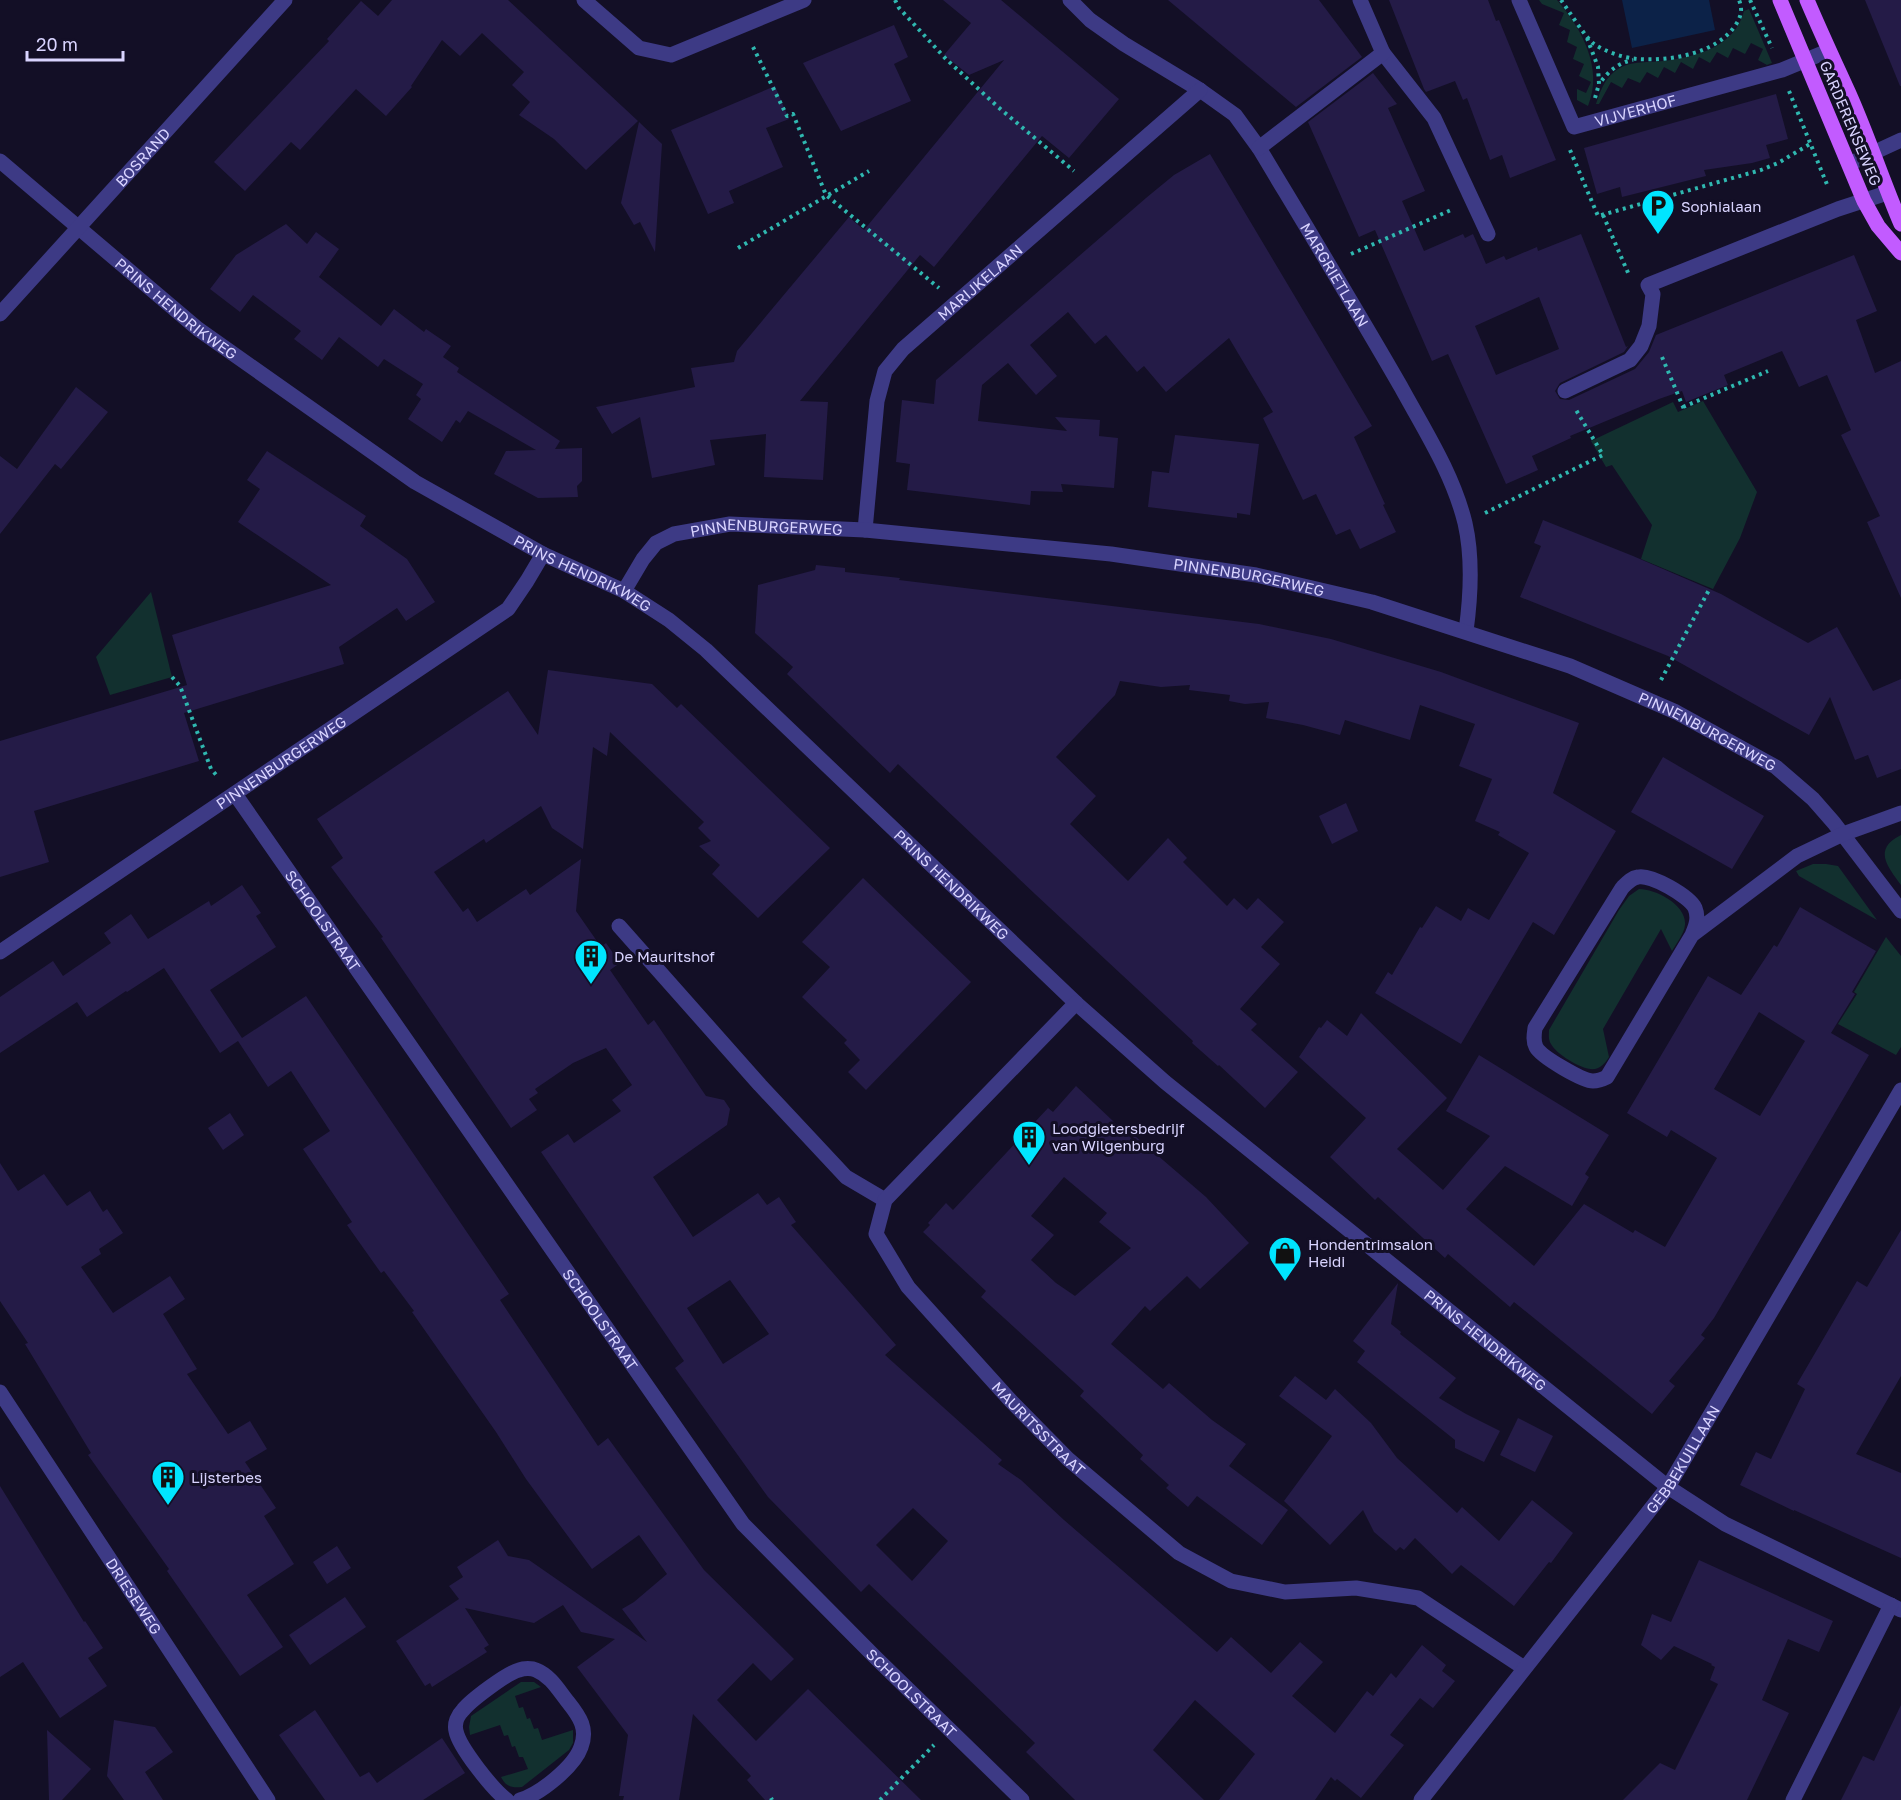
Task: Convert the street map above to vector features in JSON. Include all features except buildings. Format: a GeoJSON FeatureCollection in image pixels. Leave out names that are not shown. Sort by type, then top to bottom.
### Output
{"type":"FeatureCollection","features":[{"type":"Feature","properties":{"kind":"main road","name":"GARDERENSEWEG"},"geometry":{"type":"LineString","coordinates":[[1780,0],[1864,201],[1878,226],[1901,253]]}},
{"type":"Feature","properties":{"kind":"main road","name":"GARDERENSEWEG"},"geometry":{"type":"LineString","coordinates":[[1807,0],[1828,51],[1852,99],[1901,224]]}},
{"type":"Feature","properties":{"kind":"street","name":"BOSRAND"},"geometry":{"type":"LineString","coordinates":[[0,314],[285,0]]}},
{"type":"Feature","properties":{"kind":"street"},"geometry":{"type":"LineString","coordinates":[[584,0],[639,48],[671,55],[804,0]]}},
{"type":"Feature","properties":{"kind":"street","name":"MARGRIETLAAN"},"geometry":{"type":"LineString","coordinates":[[1070,0],[1089,20],[1200,90],[1235,115],[1259,148],[1386,362],[1447,471],[1465,523],[1471,572],[1466,631]]}},
{"type":"Feature","properties":{"kind":"street"},"geometry":{"type":"LineString","coordinates":[[1360,0],[1383,54],[1434,118],[1488,234]]}},
{"type":"Feature","properties":{"kind":"street","name":"VIJVERHOF"},"geometry":{"type":"LineString","coordinates":[[1519,0],[1574,127],[1782,70],[1828,51]]}},
{"type":"Feature","properties":{"kind":"street"},"geometry":{"type":"LineString","coordinates":[[1259,148],[1383,54]]}},
{"type":"Feature","properties":{"kind":"street","name":"MARIJKELAAN"},"geometry":{"type":"LineString","coordinates":[[865,530],[877,401],[885,371],[903,349],[955,302],[1200,90]]}},
{"type":"Feature","properties":{"kind":"street"},"geometry":{"type":"LineString","coordinates":[[1849,164],[1901,140]]}},
{"type":"Feature","properties":{"kind":"street","name":"PRINS HENDRIKWEG"},"geometry":{"type":"LineString","coordinates":[[0,161],[198,329],[415,482],[543,554],[624,591],[669,620],[706,650],[1076,1004],[1165,1082],[1668,1487],[1725,1524],[1896,1607]]}},
{"type":"Feature","properties":{"kind":"street"},"geometry":{"type":"LineString","coordinates":[[1565,391],[1630,360],[1641,346],[1649,326],[1653,294],[1648,285],[1838,209],[1887,193]]}},
{"type":"Feature","properties":{"kind":"street","name":"PINNENBURGERWEG"},"geometry":{"type":"LineString","coordinates":[[624,591],[643,559],[656,543],[674,534],[730,524],[865,530],[1111,554],[1256,575],[1372,602],[1570,666],[1676,712],[1776,766],[1813,799],[1843,834],[1901,911]]}},
{"type":"Feature","properties":{"kind":"street","name":"PINNENBURGERWEG"},"geometry":{"type":"LineString","coordinates":[[0,952],[508,609],[543,554]]}},
{"type":"Feature","properties":{"kind":"street","name":"SCHOOLSTRAAT"},"geometry":{"type":"LineString","coordinates":[[236,794],[743,1524],[876,1659],[1022,1800]]}},
{"type":"Feature","properties":{"kind":"street"},"geometry":{"type":"LineString","coordinates":[[1692,935],[1697,925],[1697,916],[1689,899],[1648,877],[1638,877],[1628,881],[1535,1028],[1533,1038],[1537,1048],[1545,1056],[1583,1079],[1592,1082],[1607,1077],[1692,935],[1797,856],[1843,834],[1901,813]]}},
{"type":"Feature","properties":{"kind":"street"},"geometry":{"type":"LineString","coordinates":[[619,926],[760,1085],[846,1177],[885,1200]]}},
{"type":"Feature","properties":{"kind":"street","name":"MAURITSSTRAAT"},"geometry":{"type":"LineString","coordinates":[[1076,1004],[885,1200],[876,1234],[908,1287],[1010,1400],[1068,1459],[1179,1553],[1231,1581],[1285,1592],[1356,1588],[1418,1598],[1524,1668]]}},
{"type":"Feature","properties":{"kind":"street","name":"GEBBEKUILLAAN"},"geometry":{"type":"LineString","coordinates":[[1421,1800],[1668,1487],[1901,1090]]}},
{"type":"Feature","properties":{"kind":"street","name":"DRIESEWEG"},"geometry":{"type":"LineString","coordinates":[[0,1392],[268,1800]]}},
{"type":"Feature","properties":{"kind":"street"},"geometry":{"type":"LineString","coordinates":[[1793,1800],[1896,1607]]}},
{"type":"Feature","properties":{"kind":"street"},"geometry":{"type":"LineString","coordinates":[[507,1800],[488,1783],[461,1743],[456,1731],[456,1719],[464,1709],[508,1674],[520,1669],[535,1669],[547,1676],[574,1710],[583,1723],[585,1737],[578,1755],[566,1769],[544,1788],[520,1800]]}},
{"type":"Feature","properties":{"kind":"path"},"geometry":{"type":"LineString","coordinates":[[895,0],[899,8],[946,59],[1090,185]]}},
{"type":"Feature","properties":{"kind":"path"},"geometry":{"type":"LineString","coordinates":[[1561,0],[1582,28],[1598,66],[1599,84],[1615,67],[1638,59]]}},
{"type":"Feature","properties":{"kind":"path"},"geometry":{"type":"LineString","coordinates":[[1586,37],[1596,45],[1623,57],[1671,58],[1705,49],[1730,32],[1739,19],[1742,8],[1739,0]]}},
{"type":"Feature","properties":{"kind":"path"},"geometry":{"type":"LineString","coordinates":[[1742,8],[1750,2],[1782,70],[1838,209]]}},
{"type":"Feature","properties":{"kind":"path"},"geometry":{"type":"LineString","coordinates":[[743,26],[787,116],[793,114],[826,195],[955,302]]}},
{"type":"Feature","properties":{"kind":"path"},"geometry":{"type":"LineString","coordinates":[[1574,127],[1568,142],[1571,154],[1598,216],[1761,170],[1810,144]]}},
{"type":"Feature","properties":{"kind":"path"},"geometry":{"type":"LineString","coordinates":[[738,248],[869,171]]}},
{"type":"Feature","properties":{"kind":"path"},"geometry":{"type":"LineString","coordinates":[[1328,264],[1473,200]]}},
{"type":"Feature","properties":{"kind":"path"},"geometry":{"type":"LineString","coordinates":[[1603,215],[1635,290],[1648,285]]}},
{"type":"Feature","properties":{"kind":"path"},"geometry":{"type":"LineString","coordinates":[[1683,407],[1768,371]]}},
{"type":"Feature","properties":{"kind":"path"},"geometry":{"type":"LineString","coordinates":[[1465,523],[1603,455],[1565,391]]}},
{"type":"Feature","properties":{"kind":"path"},"geometry":{"type":"LineString","coordinates":[[1649,701],[1710,588]]}},
{"type":"Feature","properties":{"kind":"path"},"geometry":{"type":"LineString","coordinates":[[172,677],[180,686],[211,770],[236,794]]}},
{"type":"Feature","properties":{"kind":"path"},"geometry":{"type":"LineString","coordinates":[[880,1800],[950,1730]]}},
{"type":"Feature","properties":{"kind":"green space"},"geometry":{"type":"Polygon","coordinates":[[[1539,0],[1557,0],[1582,36],[1592,63],[1592,92],[1588,106],[1577,100],[1577,89],[1586,93],[1591,82],[1579,76],[1584,64],[1573,59],[1577,47],[1567,42],[1570,30],[1559,25],[1564,13],[1542,4],[1539,0]]]}},
{"type":"Feature","properties":{"kind":"green space"},"geometry":{"type":"Polygon","coordinates":[[[1749,9],[1772,63],[1767,65],[1758,60],[1763,49],[1751,43],[1745,54],[1733,48],[1728,58],[1717,52],[1710,63],[1699,57],[1693,69],[1681,62],[1675,73],[1664,67],[1658,78],[1647,72],[1640,83],[1628,78],[1622,88],[1611,82],[1599,104],[1596,104],[1605,82],[1619,68],[1701,53],[1723,42],[1739,23],[1744,11],[1749,9]]]}},
{"type":"Feature","properties":{"kind":"green space"},"geometry":{"type":"Polygon","coordinates":[[[1703,401],[1757,492],[1740,538],[1713,589],[1641,559],[1652,525],[1612,465],[1606,467],[1591,441],[1673,402],[1678,412],[1703,401]]]}},
{"type":"Feature","properties":{"kind":"green space"},"geometry":{"type":"Polygon","coordinates":[[[151,592],[172,677],[110,695],[96,657],[151,592]]]}},
{"type":"Feature","properties":{"kind":"green space"},"geometry":{"type":"Polygon","coordinates":[[[1901,835],[1901,885],[1891,872],[1885,852],[1892,840],[1901,835]]]}},
{"type":"Feature","properties":{"kind":"green space"},"geometry":{"type":"Polygon","coordinates":[[[1813,864],[1838,866],[1877,920],[1799,876],[1796,871],[1813,864]]]}},
{"type":"Feature","properties":{"kind":"green space"},"geometry":{"type":"Polygon","coordinates":[[[1639,889],[1662,895],[1676,905],[1681,911],[1685,925],[1672,951],[1661,929],[1603,1029],[1609,1057],[1597,1068],[1590,1069],[1570,1061],[1558,1052],[1549,1040],[1549,1030],[1619,910],[1629,896],[1639,889]]]}},
{"type":"Feature","properties":{"kind":"green space"},"geometry":{"type":"Polygon","coordinates":[[[1886,937],[1901,956],[1901,1047],[1896,1055],[1838,1024],[1857,994],[1854,992],[1886,937]]]}},
{"type":"Feature","properties":{"kind":"green space"},"geometry":{"type":"Polygon","coordinates":[[[521,1682],[534,1682],[541,1687],[515,1696],[519,1708],[523,1707],[534,1729],[538,1728],[542,1740],[573,1730],[573,1743],[569,1750],[522,1787],[515,1787],[507,1785],[501,1777],[528,1769],[523,1757],[519,1757],[515,1746],[512,1747],[508,1735],[504,1736],[500,1725],[470,1735],[469,1727],[471,1716],[521,1682]]]}},
{"type":"Feature","properties":{"kind":"water"},"geometry":{"type":"Polygon","coordinates":[[[1622,0],[1709,0],[1715,30],[1632,48],[1622,0]]]}},
{"type":"Feature","properties":{"kind":"place","name":"Sophialaan"},"geometry":{"type":"Point","coordinates":[1658,235]}},
{"type":"Feature","properties":{"kind":"place","name":"De Mauritshof"},"geometry":{"type":"Point","coordinates":[591,985]}},
{"type":"Feature","properties":{"kind":"place","name":"Loodgietersbedrijf van Wilgenburg"},"geometry":{"type":"Point","coordinates":[1029,1166]}},
{"type":"Feature","properties":{"kind":"place","name":"Hondentrimsalon Heidi"},"geometry":{"type":"Point","coordinates":[1285,1282]}},
{"type":"Feature","properties":{"kind":"place","name":"Lijsterbes"},"geometry":{"type":"Point","coordinates":[168,1506]}}]}
